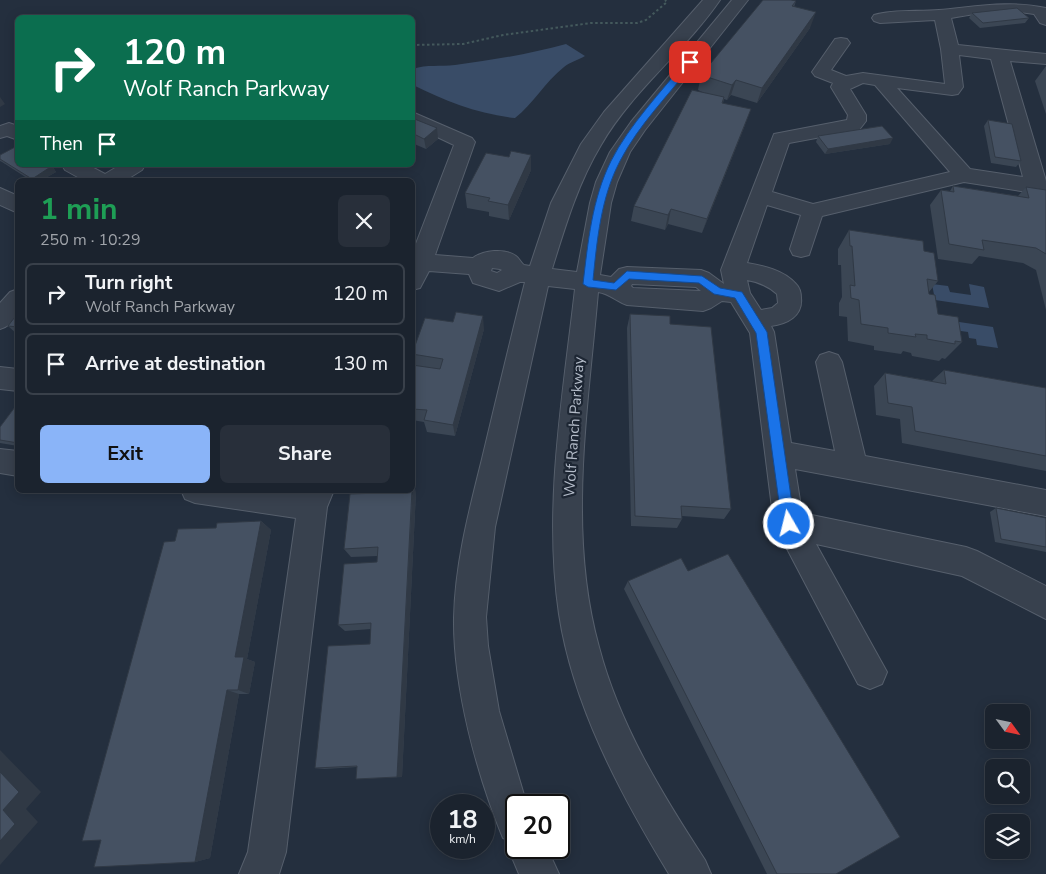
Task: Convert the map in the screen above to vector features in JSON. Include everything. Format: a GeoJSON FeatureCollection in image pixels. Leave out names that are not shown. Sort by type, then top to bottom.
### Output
{"type":"FeatureCollection","features":[{"type":"Feature","properties":{"kind":"street"},"geometry":{"type":"LineString","coordinates":[[505,794],[482,711],[472,646],[470,617],[480,528],[527,275],[591,144],[611,116],[712,0]]}},
{"type":"Feature","properties":{"kind":"street","name":"Wolf Ranch Parkway"},"geometry":{"type":"LineString","coordinates":[[691,874],[664,833],[620,746],[599,696],[585,655],[576,616],[568,528],[572,412],[595,225],[607,181],[615,161],[635,130],[740,0]]}},
{"type":"Feature","properties":{"kind":"street"},"geometry":{"type":"LineString","coordinates":[[880,18],[942,15],[954,12],[1024,7],[1040,11],[1046,20]]}},
{"type":"Feature","properties":{"kind":"street"},"geometry":{"type":"LineString","coordinates":[[728,293],[733,270],[781,138],[852,126],[856,121],[857,115],[840,88],[846,82],[863,78],[952,90],[954,87],[950,50],[942,15]]}},
{"type":"Feature","properties":{"kind":"street"},"geometry":{"type":"LineString","coordinates":[[841,43],[821,72],[846,82]]}},
{"type":"Feature","properties":{"kind":"street"},"geometry":{"type":"LineString","coordinates":[[950,50],[1046,59]]}},
{"type":"Feature","properties":{"kind":"street"},"geometry":{"type":"LineString","coordinates":[[760,196],[813,211],[964,175],[1041,187],[999,55]]}},
{"type":"Feature","properties":{"kind":"street"},"geometry":{"type":"LineString","coordinates":[[880,81],[964,175]]}},
{"type":"Feature","properties":{"kind":"street"},"geometry":{"type":"LineString","coordinates":[[415,119],[464,142],[415,275]]}},
{"type":"Feature","properties":{"kind":"street"},"geometry":{"type":"LineString","coordinates":[[0,132],[9,130],[15,133]]}},
{"type":"Feature","properties":{"kind":"street"},"geometry":{"type":"LineString","coordinates":[[76,167],[95,178]]}},
{"type":"Feature","properties":{"kind":"street"},"geometry":{"type":"LineString","coordinates":[[114,178],[132,167]]}},
{"type":"Feature","properties":{"kind":"street"},"geometry":{"type":"LineString","coordinates":[[0,195],[15,204]]}},
{"type":"Feature","properties":{"kind":"street"},"geometry":{"type":"LineString","coordinates":[[801,249],[813,211]]}},
{"type":"Feature","properties":{"kind":"street"},"geometry":{"type":"LineString","coordinates":[[421,262],[478,268],[481,278],[499,282],[527,275],[616,286],[627,296],[703,302],[728,293]]}},
{"type":"Feature","properties":{"kind":"street"},"geometry":{"type":"LineString","coordinates":[[733,270],[756,272],[777,279],[789,291],[790,307],[778,316],[754,320]]}},
{"type":"Feature","properties":{"kind":"street"},"geometry":{"type":"LineString","coordinates":[[0,285],[15,296]]}},
{"type":"Feature","properties":{"kind":"street"},"geometry":{"type":"LineString","coordinates":[[728,293],[754,320],[762,332],[789,524],[870,672]]}},
{"type":"Feature","properties":{"kind":"street"},"geometry":{"type":"LineString","coordinates":[[0,320],[15,301]]}},
{"type":"Feature","properties":{"kind":"street"},"geometry":{"type":"LineString","coordinates":[[829,362],[853,467]]}},
{"type":"Feature","properties":{"kind":"street"},"geometry":{"type":"LineString","coordinates":[[0,378],[15,380]]}},
{"type":"Feature","properties":{"kind":"street"},"geometry":{"type":"LineString","coordinates":[[778,453],[1046,503]]}},
{"type":"Feature","properties":{"kind":"street"},"geometry":{"type":"LineString","coordinates":[[0,461],[15,464]]}},
{"type":"Feature","properties":{"kind":"street"},"geometry":{"type":"LineString","coordinates":[[240,493],[316,498],[268,852],[259,874]]}},
{"type":"Feature","properties":{"kind":"street"},"geometry":{"type":"LineString","coordinates":[[789,524],[966,562],[1046,602]]}},
{"type":"Feature","properties":{"kind":"street"},"geometry":{"type":"LineString","coordinates":[[532,859],[539,874]]}},
{"type":"Feature","properties":{"kind":"path"},"geometry":{"type":"LineString","coordinates":[[415,45],[463,44],[503,35],[591,23],[637,23],[646,20],[667,2],[665,0]]}},
{"type":"Feature","properties":{"kind":"water"},"geometry":{"type":"Polygon","coordinates":[[[566,44],[585,56],[557,73],[515,118],[462,106],[415,86],[415,68],[418,67],[455,65],[539,51],[566,44]]]}},
{"type":"Feature","properties":{"kind":"water"},"geometry":{"type":"Polygon","coordinates":[[[932,284],[948,286],[950,292],[971,295],[969,284],[984,287],[989,308],[935,300],[932,284]]]}},
{"type":"Feature","properties":{"kind":"water"},"geometry":{"type":"Polygon","coordinates":[[[939,319],[993,327],[998,348],[977,345],[976,339],[969,338],[968,332],[940,328],[939,319]]]}},
{"type":"Feature","properties":{"kind":"building"},"geometry":{"type":"Polygon","coordinates":[[[763,0],[796,1],[792,6],[816,12],[762,88],[736,80],[732,85],[701,75],[763,0]]]}},
{"type":"Feature","properties":{"kind":"building"},"geometry":{"type":"Polygon","coordinates":[[[1017,8],[1029,18],[983,23],[972,13],[1017,8]]]}},
{"type":"Feature","properties":{"kind":"building"},"geometry":{"type":"Polygon","coordinates":[[[692,90],[724,97],[722,103],[751,109],[707,219],[671,209],[668,215],[634,206],[692,90]]]}},
{"type":"Feature","properties":{"kind":"building"},"geometry":{"type":"Polygon","coordinates":[[[415,119],[437,128],[424,139],[415,134],[415,119]]]}},
{"type":"Feature","properties":{"kind":"building"},"geometry":{"type":"Polygon","coordinates":[[[988,120],[1012,124],[1021,161],[995,157],[988,120]]]}},
{"type":"Feature","properties":{"kind":"building"},"geometry":{"type":"Polygon","coordinates":[[[882,126],[893,138],[828,149],[818,136],[882,126]]]}},
{"type":"Feature","properties":{"kind":"building"},"geometry":{"type":"Polygon","coordinates":[[[15,147],[15,167],[50,167],[34,178],[30,178],[0,159],[0,155],[15,147]]]}},
{"type":"Feature","properties":{"kind":"building"},"geometry":{"type":"Polygon","coordinates":[[[511,151],[531,155],[508,205],[488,201],[490,198],[465,193],[486,153],[509,157],[511,151]]]}},
{"type":"Feature","properties":{"kind":"building"},"geometry":{"type":"Polygon","coordinates":[[[953,186],[1029,198],[1026,187],[1046,190],[1046,254],[1036,248],[982,240],[984,250],[949,244],[941,190],[954,192],[953,186]]]}},
{"type":"Feature","properties":{"kind":"building"},"geometry":{"type":"Polygon","coordinates":[[[849,230],[923,241],[924,251],[934,253],[938,281],[927,279],[929,294],[935,295],[938,314],[958,317],[962,342],[955,341],[955,344],[927,339],[927,335],[915,334],[916,337],[888,333],[888,328],[861,324],[859,300],[851,298],[850,285],[855,286],[849,230]]]}},
{"type":"Feature","properties":{"kind":"building"},"geometry":{"type":"Polygon","coordinates":[[[456,312],[483,316],[453,425],[424,420],[427,410],[415,409],[415,365],[440,369],[443,359],[415,354],[415,346],[425,318],[453,322],[456,312]]]}},
{"type":"Feature","properties":{"kind":"building"},"geometry":{"type":"Polygon","coordinates":[[[630,314],[670,316],[670,324],[711,327],[731,509],[681,506],[682,519],[635,516],[630,314]]]}},
{"type":"Feature","properties":{"kind":"building"},"geometry":{"type":"Polygon","coordinates":[[[15,317],[15,327],[8,326],[15,317]]]}},
{"type":"Feature","properties":{"kind":"building"},"geometry":{"type":"Polygon","coordinates":[[[944,370],[1046,388],[1046,456],[915,431],[912,407],[888,403],[885,373],[946,384],[944,370]]]}},
{"type":"Feature","properties":{"kind":"building"},"geometry":{"type":"Polygon","coordinates":[[[15,407],[15,442],[0,440],[0,427],[15,407]]]}},
{"type":"Feature","properties":{"kind":"building"},"geometry":{"type":"Polygon","coordinates":[[[412,493],[397,777],[356,779],[357,766],[315,768],[328,646],[370,644],[371,623],[338,625],[344,564],[377,562],[378,547],[344,549],[350,494],[412,493]]]}},
{"type":"Feature","properties":{"kind":"building"},"geometry":{"type":"Polygon","coordinates":[[[996,508],[1046,518],[1046,547],[1001,539],[996,508]]]}},
{"type":"Feature","properties":{"kind":"building"},"geometry":{"type":"Polygon","coordinates":[[[261,521],[235,657],[244,657],[238,690],[227,690],[195,862],[94,867],[101,840],[82,841],[164,542],[175,541],[178,529],[216,528],[217,523],[261,521]]]}},
{"type":"Feature","properties":{"kind":"building"},"geometry":{"type":"Polygon","coordinates":[[[728,554],[900,837],[836,874],[777,874],[628,581],[681,558],[688,571],[728,554]]]}},
{"type":"Feature","properties":{"kind":"building"},"geometry":{"type":"Polygon","coordinates":[[[0,772],[19,792],[3,810],[15,824],[0,841],[0,772]]]}},
{"type":"Feature","properties":{"kind":"route"},"geometry":{"type":"LineString","coordinates":[[690,62],[624,144],[615,161],[603,192],[595,225],[588,284],[616,286],[627,275],[702,279],[718,292],[738,294],[762,332],[789,524]]}}]}
